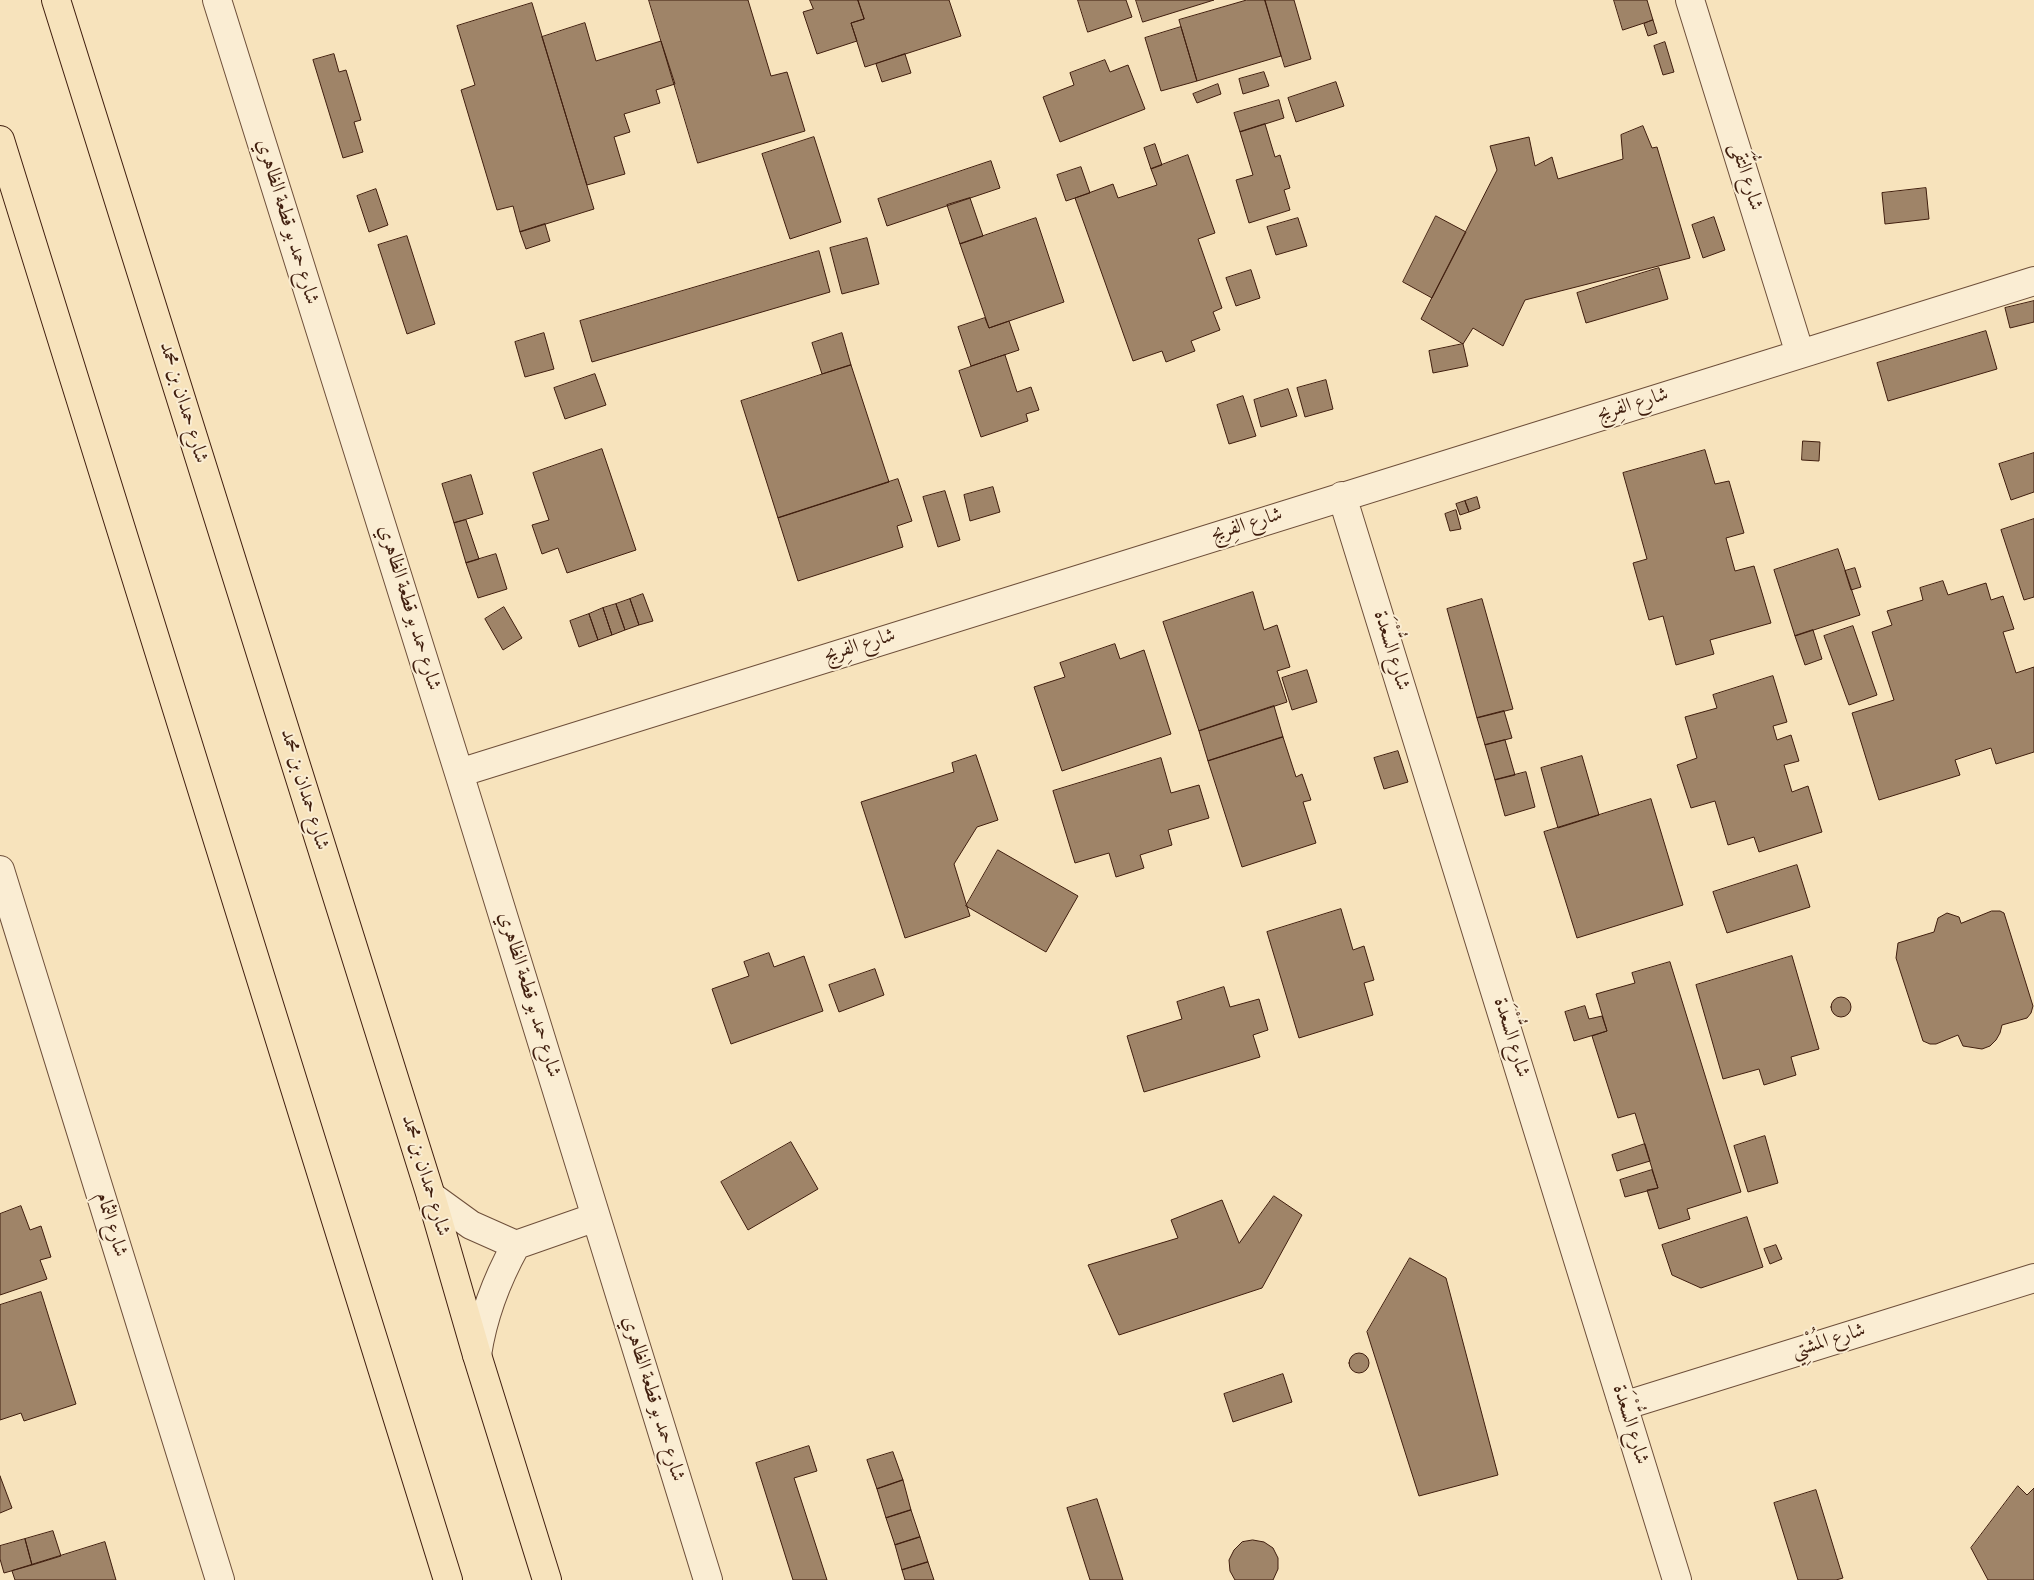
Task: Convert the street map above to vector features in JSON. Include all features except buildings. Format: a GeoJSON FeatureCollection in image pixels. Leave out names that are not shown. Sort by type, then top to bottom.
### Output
{"type":"FeatureCollection","features":[{"type":"Feature","properties":{"kind":"main road","name":"شارع حمدان بن محمد"},"geometry":{"type":"LineString","coordinates":[[56,0],[431,1196],[477,1356],[547,1580]]}},
{"type":"Feature","properties":{"kind":"main road"},"geometry":{"type":"LineString","coordinates":[[0,140],[448,1580]]}},
{"type":"Feature","properties":{"kind":"street","name":"شارع حمد بو قطعة الظاهري"},"geometry":{"type":"LineString","coordinates":[[216,0],[459,773],[708,1580]]}},
{"type":"Feature","properties":{"kind":"street","name":"شارع التُّقَى"},"geometry":{"type":"LineString","coordinates":[[1690,0],[1800,354]]}},
{"type":"Feature","properties":{"kind":"street","name":"شارع الفِريج"},"geometry":{"type":"LineString","coordinates":[[459,773],[2034,281]]}},
{"type":"Feature","properties":{"kind":"street","name":"شارع السُّعْدَة"},"geometry":{"type":"LineString","coordinates":[[1342,496],[1677,1580]]}},
{"type":"Feature","properties":{"kind":"street","name":"شارع الثمام"},"geometry":{"type":"LineString","coordinates":[[0,870],[220,1580]]}},
{"type":"Feature","properties":{"kind":"street"},"geometry":{"type":"LineString","coordinates":[[431,1196],[471,1225],[516,1245]]}},
{"type":"Feature","properties":{"kind":"street"},"geometry":{"type":"LineString","coordinates":[[477,1356],[482,1326],[490,1298],[501,1271],[516,1245],[596,1217]]}},
{"type":"Feature","properties":{"kind":"street","name":"شارع المُشْتِي"},"geometry":{"type":"LineString","coordinates":[[1623,1406],[2034,1278]]}}]}
